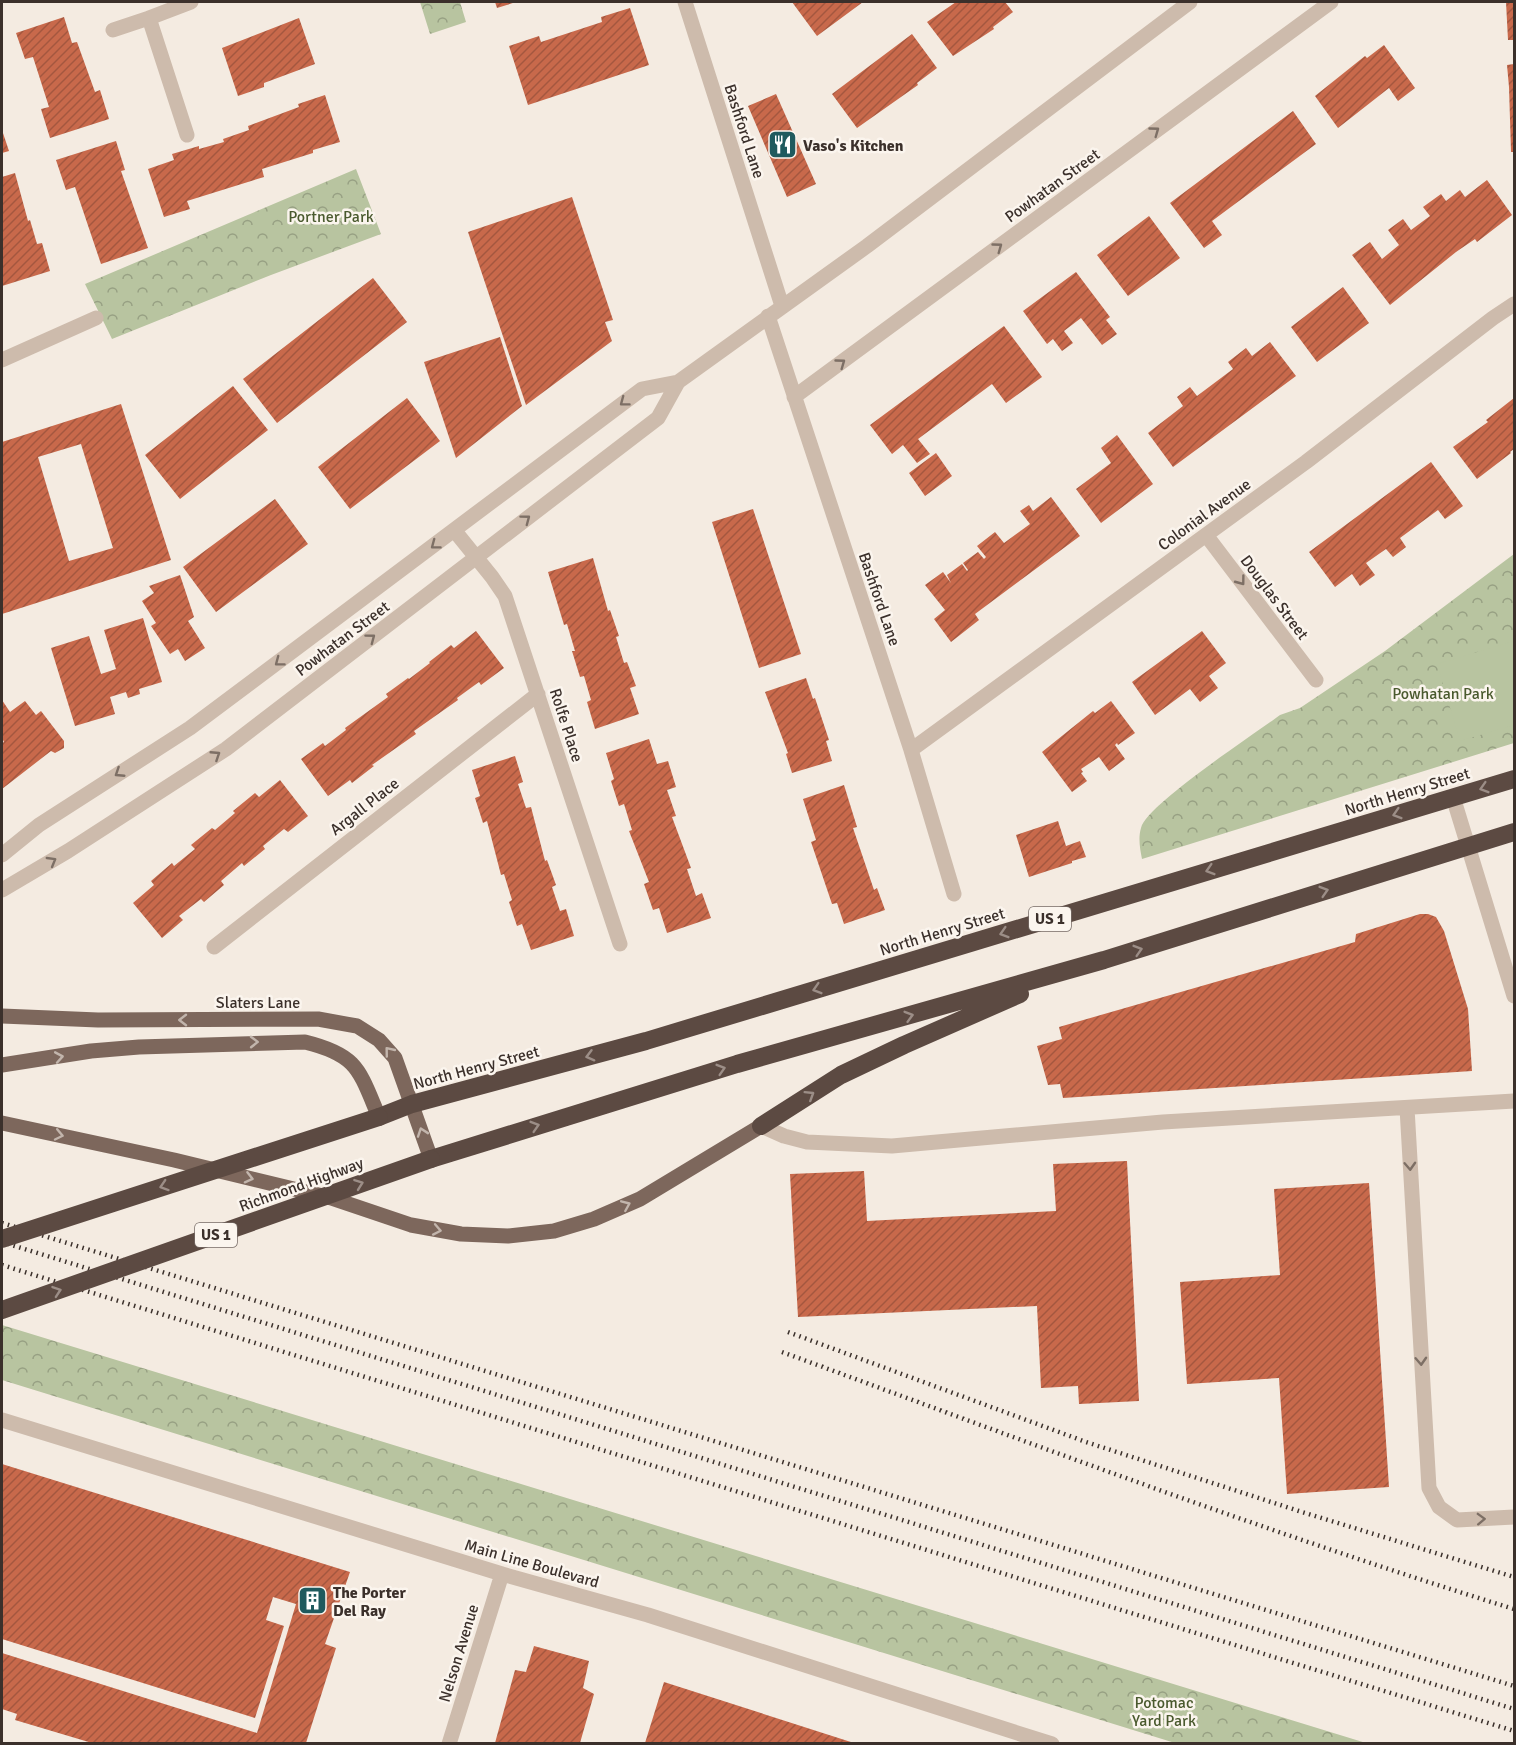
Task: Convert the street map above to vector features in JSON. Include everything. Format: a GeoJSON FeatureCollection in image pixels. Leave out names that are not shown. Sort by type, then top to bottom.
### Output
{"type":"FeatureCollection","features":[{"type":"Feature","properties":{"kind":"highway","name":"North Henry Street"},"geometry":{"type":"LineString","coordinates":[[379,1116],[412,1104],[646,1041],[1515,779]]}},
{"type":"Feature","properties":{"kind":"highway","name":"US 1"},"geometry":{"type":"LineString","coordinates":[[1082,967],[1515,832]]}},
{"type":"Feature","properties":{"kind":"highway"},"geometry":{"type":"LineString","coordinates":[[760,1126],[841,1075],[1082,967]]}},
{"type":"Feature","properties":{"kind":"highway","name":"Richmond Highway"},"geometry":{"type":"LineString","coordinates":[[2,1310],[479,1143],[737,1064],[1082,967]]}},
{"type":"Feature","properties":{"kind":"highway","name":"US 1"},"geometry":{"type":"LineString","coordinates":[[2,1239],[379,1116]]}},
{"type":"Feature","properties":{"kind":"main road","name":"Slaters Lane"},"geometry":{"type":"LineString","coordinates":[[2,1016],[98,1020],[318,1019],[357,1026],[379,1040],[394,1058],[431,1159]]}},
{"type":"Feature","properties":{"kind":"main road"},"geometry":{"type":"LineString","coordinates":[[2,1065],[91,1051],[139,1047],[305,1042],[326,1047],[351,1060],[379,1116]]}},
{"type":"Feature","properties":{"kind":"main road"},"geometry":{"type":"LineString","coordinates":[[2,1123],[174,1160],[320,1196],[411,1225],[461,1234],[508,1236],[554,1231],[594,1219],[640,1199],[760,1126]]}},
{"type":"Feature","properties":{"kind":"street"},"geometry":{"type":"LineString","coordinates":[[112,30],[191,2]]}},
{"type":"Feature","properties":{"kind":"street","name":"Bashford Lane"},"geometry":{"type":"LineString","coordinates":[[686,2],[782,306]]}},
{"type":"Feature","properties":{"kind":"street","name":"Powhatan Street"},"geometry":{"type":"LineString","coordinates":[[2,890],[68,851],[226,749],[658,418],[678,382],[867,246],[1190,2]]}},
{"type":"Feature","properties":{"kind":"street","name":"Powhatan Street"},"geometry":{"type":"LineString","coordinates":[[794,397],[1331,2]]}},
{"type":"Feature","properties":{"kind":"street"},"geometry":{"type":"LineString","coordinates":[[149,18],[188,135]]}},
{"type":"Feature","properties":{"kind":"street","name":"Colonial Avenue"},"geometry":{"type":"LineString","coordinates":[[911,750],[1306,462],[1493,318],[1515,304]]}},
{"type":"Feature","properties":{"kind":"street","name":"Bashford Lane"},"geometry":{"type":"LineString","coordinates":[[768,316],[911,750],[954,894]]}},
{"type":"Feature","properties":{"kind":"street"},"geometry":{"type":"LineString","coordinates":[[2,360],[96,318]]}},
{"type":"Feature","properties":{"kind":"street","name":"Powhatan Street"},"geometry":{"type":"LineString","coordinates":[[2,855],[39,825],[190,728],[642,388],[678,382]]}},
{"type":"Feature","properties":{"kind":"street","name":"Rolfe Place"},"geometry":{"type":"LineString","coordinates":[[454,530],[505,596],[620,944]]}},
{"type":"Feature","properties":{"kind":"street","name":"Douglas Street"},"geometry":{"type":"LineString","coordinates":[[1206,535],[1316,680]]}},
{"type":"Feature","properties":{"kind":"street","name":"Argall Place"},"geometry":{"type":"LineString","coordinates":[[214,947],[538,694]]}},
{"type":"Feature","properties":{"kind":"street"},"geometry":{"type":"LineString","coordinates":[[1453,797],[1515,996]]}},
{"type":"Feature","properties":{"kind":"street"},"geometry":{"type":"LineString","coordinates":[[760,1126],[807,1142],[892,1146],[1163,1122],[1515,1101]]}},
{"type":"Feature","properties":{"kind":"street"},"geometry":{"type":"LineString","coordinates":[[1407,1108],[1429,1488],[1439,1507],[1456,1520],[1515,1517]]}},
{"type":"Feature","properties":{"kind":"street","name":"Main Line Boulevard"},"geometry":{"type":"LineString","coordinates":[[2,1420],[502,1574],[659,1618],[1052,1743]]}},
{"type":"Feature","properties":{"kind":"street","name":"Nelson Avenue"},"geometry":{"type":"LineString","coordinates":[[449,1743],[502,1574]]}},
{"type":"Feature","properties":{"kind":"green space"},"geometry":{"type":"Polygon","coordinates":[[[420,2],[460,2],[466,22],[430,34],[420,2]]]}},
{"type":"Feature","properties":{"kind":"green space","name":"Portner Park"},"geometry":{"type":"Polygon","coordinates":[[[356,169],[381,234],[271,275],[112,339],[85,284],[356,169]]]}},
{"type":"Feature","properties":{"kind":"green space","name":"Powhatan Park"},"geometry":{"type":"Polygon","coordinates":[[[1514,554],[1514,743],[1142,859],[1139,840],[1141,828],[1148,817],[1181,787],[1280,715],[1300,708],[1385,651],[1514,554]]]}},
{"type":"Feature","properties":{"kind":"green space"},"geometry":{"type":"Polygon","coordinates":[[[1514,641],[1514,725],[1460,741],[1437,664],[1514,641]]]}},
{"type":"Feature","properties":{"kind":"green space","name":"Potomac Yard Park"},"geometry":{"type":"Polygon","coordinates":[[[2,1325],[1366,1743],[1175,1743],[2,1380],[2,1325]]]}},
{"type":"Feature","properties":{"kind":"building"},"geometry":{"type":"Polygon","coordinates":[[[495,2],[516,2],[497,8],[495,2]]]}},
{"type":"Feature","properties":{"kind":"building"},"geometry":{"type":"Polygon","coordinates":[[[792,2],[863,2],[817,36],[792,2]]]}},
{"type":"Feature","properties":{"kind":"building"},"geometry":{"type":"Polygon","coordinates":[[[956,2],[1005,2],[1013,12],[993,27],[994,29],[953,56],[927,22],[956,2]]]}},
{"type":"Feature","properties":{"kind":"building"},"geometry":{"type":"Polygon","coordinates":[[[1506,2],[1514,2],[1514,40],[1508,40],[1506,2]]]}},
{"type":"Feature","properties":{"kind":"building"},"geometry":{"type":"Polygon","coordinates":[[[630,8],[649,65],[528,105],[509,46],[539,36],[541,42],[602,22],[601,17],[630,8]]]}},
{"type":"Feature","properties":{"kind":"building"},"geometry":{"type":"Polygon","coordinates":[[[64,17],[72,43],[77,42],[95,92],[100,90],[109,119],[50,138],[41,109],[49,107],[33,57],[25,59],[16,33],[64,17]]]}},
{"type":"Feature","properties":{"kind":"building"},"geometry":{"type":"Polygon","coordinates":[[[299,18],[315,64],[264,83],[264,87],[238,96],[222,48],[299,18]]]}},
{"type":"Feature","properties":{"kind":"building"},"geometry":{"type":"Polygon","coordinates":[[[912,34],[937,68],[917,83],[918,85],[857,128],[832,94],[912,34]]]}},
{"type":"Feature","properties":{"kind":"building"},"geometry":{"type":"Polygon","coordinates":[[[1384,45],[1415,88],[1398,101],[1389,88],[1338,128],[1315,96],[1365,56],[1367,58],[1384,45]]]}},
{"type":"Feature","properties":{"kind":"building"},"geometry":{"type":"Polygon","coordinates":[[[1514,64],[1514,152],[1511,152],[1507,65],[1514,64]]]}},
{"type":"Feature","properties":{"kind":"building"},"geometry":{"type":"Polygon","coordinates":[[[776,94],[816,184],[787,197],[748,106],[776,94]]]}},
{"type":"Feature","properties":{"kind":"building"},"geometry":{"type":"Polygon","coordinates":[[[325,95],[340,142],[262,169],[264,177],[187,201],[190,209],[164,217],[148,169],[174,160],[172,154],[224,142],[223,139],[249,130],[248,126],[325,95]]]}},
{"type":"Feature","properties":{"kind":"building"},"geometry":{"type":"Polygon","coordinates":[[[1293,111],[1316,144],[1212,221],[1222,235],[1204,248],[1170,203],[1293,111]]]}},
{"type":"Feature","properties":{"kind":"building"},"geometry":{"type":"Polygon","coordinates":[[[2,130],[9,151],[2,153],[2,130]]]}},
{"type":"Feature","properties":{"kind":"building"},"geometry":{"type":"Polygon","coordinates":[[[116,141],[125,170],[121,171],[148,248],[101,264],[75,187],[66,190],[56,160],[116,141]]]}},
{"type":"Feature","properties":{"kind":"building"},"geometry":{"type":"Polygon","coordinates":[[[15,173],[28,221],[30,220],[37,244],[42,243],[50,271],[2,286],[2,177],[15,173]]]}},
{"type":"Feature","properties":{"kind":"building"},"geometry":{"type":"Polygon","coordinates":[[[1487,180],[1512,215],[1477,242],[1475,239],[1456,252],[1390,305],[1352,255],[1370,242],[1382,259],[1399,245],[1388,230],[1403,219],[1411,230],[1430,216],[1423,207],[1441,194],[1446,201],[1460,190],[1465,197],[1487,180]]]}},
{"type":"Feature","properties":{"kind":"building"},"geometry":{"type":"Polygon","coordinates":[[[572,197],[613,320],[605,322],[612,341],[526,405],[468,232],[572,197]]]}},
{"type":"Feature","properties":{"kind":"building"},"geometry":{"type":"Polygon","coordinates":[[[1149,216],[1180,258],[1128,296],[1097,255],[1149,216]]]}},
{"type":"Feature","properties":{"kind":"building"},"geometry":{"type":"Polygon","coordinates":[[[1076,272],[1110,317],[1106,320],[1117,334],[1102,345],[1081,318],[1064,331],[1073,343],[1062,351],[1053,339],[1047,344],[1023,311],[1076,272]]]}},
{"type":"Feature","properties":{"kind":"building"},"geometry":{"type":"Polygon","coordinates":[[[373,278],[407,322],[277,423],[243,379],[373,278]]]}},
{"type":"Feature","properties":{"kind":"building"},"geometry":{"type":"Polygon","coordinates":[[[1343,287],[1369,323],[1317,362],[1291,327],[1343,287]]]}},
{"type":"Feature","properties":{"kind":"building"},"geometry":{"type":"Polygon","coordinates":[[[1004,326],[1042,377],[1006,403],[992,384],[918,439],[930,454],[917,463],[903,445],[892,454],[870,425],[1004,326]]]}},
{"type":"Feature","properties":{"kind":"building"},"geometry":{"type":"Polygon","coordinates":[[[500,337],[522,406],[456,458],[424,362],[500,337]]]}},
{"type":"Feature","properties":{"kind":"building"},"geometry":{"type":"Polygon","coordinates":[[[1270,342],[1296,376],[1173,467],[1148,433],[1183,406],[1177,397],[1190,387],[1197,396],[1233,369],[1228,362],[1246,348],[1252,356],[1270,342]]]}},
{"type":"Feature","properties":{"kind":"building"},"geometry":{"type":"Polygon","coordinates":[[[233,386],[268,430],[180,499],[145,455],[233,386]]]}},
{"type":"Feature","properties":{"kind":"building"},"geometry":{"type":"Polygon","coordinates":[[[407,398],[440,441],[350,509],[318,467],[407,398]]]}},
{"type":"Feature","properties":{"kind":"building"},"geometry":{"type":"Polygon","coordinates":[[[1514,398],[1514,449],[1477,479],[1453,447],[1488,422],[1486,420],[1514,398]]]}},
{"type":"Feature","properties":{"kind":"building"},"geometry":{"type":"Polygon","coordinates":[[[121,404],[171,560],[2,614],[2,442],[121,404]],[[81,444],[38,457],[69,561],[113,548],[81,444]]]}},
{"type":"Feature","properties":{"kind":"building"},"geometry":{"type":"Polygon","coordinates":[[[1117,435],[1153,484],[1101,523],[1076,489],[1111,463],[1101,448],[1117,435]]]}},
{"type":"Feature","properties":{"kind":"building"},"geometry":{"type":"Polygon","coordinates":[[[936,453],[952,476],[925,496],[909,473],[936,453]]]}},
{"type":"Feature","properties":{"kind":"building"},"geometry":{"type":"Polygon","coordinates":[[[1431,462],[1463,506],[1445,519],[1438,510],[1400,538],[1406,547],[1393,557],[1386,549],[1366,563],[1375,575],[1360,586],[1352,574],[1335,587],[1309,552],[1431,462]]]}},
{"type":"Feature","properties":{"kind":"building"},"geometry":{"type":"Polygon","coordinates":[[[1051,497],[1080,536],[975,614],[979,620],[951,642],[934,619],[945,610],[925,585],[943,572],[951,583],[947,575],[962,564],[968,570],[963,563],[978,552],[984,559],[986,557],[977,546],[995,532],[1004,543],[1030,524],[1020,511],[1029,505],[1033,511],[1051,497]]]}},
{"type":"Feature","properties":{"kind":"building"},"geometry":{"type":"Polygon","coordinates":[[[275,499],[308,544],[216,612],[183,567],[275,499]]]}},
{"type":"Feature","properties":{"kind":"building"},"geometry":{"type":"Polygon","coordinates":[[[753,509],[801,654],[759,668],[712,522],[753,509]]]}},
{"type":"Feature","properties":{"kind":"building"},"geometry":{"type":"Polygon","coordinates":[[[593,558],[608,611],[610,610],[619,636],[616,637],[624,663],[627,662],[636,686],[630,688],[639,714],[595,729],[587,702],[591,700],[584,676],[580,677],[567,624],[564,625],[548,572],[593,558]]]}},
{"type":"Feature","properties":{"kind":"building"},"geometry":{"type":"Polygon","coordinates":[[[180,575],[194,617],[188,621],[205,648],[185,661],[178,649],[170,654],[151,626],[156,623],[142,601],[154,593],[149,586],[180,575]]]}},
{"type":"Feature","properties":{"kind":"building"},"geometry":{"type":"Polygon","coordinates":[[[143,618],[162,682],[139,689],[140,694],[128,698],[126,692],[110,697],[115,714],[75,726],[51,648],[89,636],[101,674],[116,669],[104,630],[143,618]]]}},
{"type":"Feature","properties":{"kind":"building"},"geometry":{"type":"Polygon","coordinates":[[[476,631],[504,668],[481,685],[479,682],[457,698],[458,700],[414,731],[416,734],[372,765],[374,766],[352,783],[350,780],[328,796],[301,759],[323,743],[325,746],[346,730],[345,728],[388,697],[386,694],[409,679],[451,645],[454,648],[476,631]]]}},
{"type":"Feature","properties":{"kind":"building"},"geometry":{"type":"Polygon","coordinates":[[[1202,631],[1226,663],[1209,676],[1218,688],[1200,702],[1190,689],[1155,715],[1132,682],[1202,631]]]}},
{"type":"Feature","properties":{"kind":"building"},"geometry":{"type":"Polygon","coordinates":[[[806,678],[829,740],[826,741],[832,761],[792,773],[786,754],[788,753],[765,692],[806,678]]]}},
{"type":"Feature","properties":{"kind":"building"},"geometry":{"type":"Polygon","coordinates":[[[2,700],[10,712],[25,701],[36,715],[41,711],[64,741],[64,748],[55,753],[51,751],[2,789],[2,743],[4,742],[2,738],[2,700]]]}},
{"type":"Feature","properties":{"kind":"building"},"geometry":{"type":"Polygon","coordinates":[[[1111,701],[1135,733],[1115,745],[1125,759],[1109,771],[1099,757],[1081,769],[1087,781],[1072,792],[1042,752],[1093,711],[1095,713],[1111,701]]]}},
{"type":"Feature","properties":{"kind":"building"},"geometry":{"type":"Polygon","coordinates":[[[649,739],[657,764],[668,761],[676,787],[667,790],[676,816],[672,817],[691,868],[687,869],[696,896],[702,893],[711,918],[667,933],[659,908],[653,910],[644,884],[649,882],[629,831],[632,830],[624,804],[619,806],[611,781],[614,779],[606,753],[649,739]]]}},
{"type":"Feature","properties":{"kind":"building"},"geometry":{"type":"Polygon","coordinates":[[[515,756],[523,782],[518,784],[526,808],[531,807],[545,861],[547,860],[556,885],[552,887],[560,911],[566,909],[574,936],[531,950],[522,924],[517,926],[509,902],[512,900],[504,874],[501,875],[487,821],[483,823],[475,798],[480,796],[472,770],[515,756]]]}},
{"type":"Feature","properties":{"kind":"building"},"geometry":{"type":"Polygon","coordinates":[[[280,780],[308,816],[288,832],[284,829],[244,866],[242,863],[221,881],[224,885],[204,902],[201,899],[179,916],[183,920],[162,938],[133,903],[154,885],[151,881],[172,863],[174,866],[195,849],[191,845],[212,828],[215,830],[255,793],[259,797],[280,780]]]}},
{"type":"Feature","properties":{"kind":"building"},"geometry":{"type":"Polygon","coordinates":[[[844,785],[857,827],[853,828],[874,890],[877,888],[885,910],[844,924],[837,903],[832,904],[811,842],[816,840],[803,799],[844,785]]]}},
{"type":"Feature","properties":{"kind":"building"},"geometry":{"type":"Polygon","coordinates":[[[1058,821],[1066,846],[1080,841],[1086,857],[1029,877],[1016,835],[1058,821]]]}},
{"type":"Feature","properties":{"kind":"building"},"geometry":{"type":"Polygon","coordinates":[[[1420,914],[1436,917],[1444,931],[1468,1009],[1472,1071],[1063,1098],[1060,1084],[1048,1085],[1037,1046],[1062,1039],[1059,1027],[1355,942],[1356,934],[1420,914]]]}},
{"type":"Feature","properties":{"kind":"building"},"geometry":{"type":"Polygon","coordinates":[[[1127,1161],[1139,1401],[1079,1404],[1078,1386],[1041,1388],[1037,1306],[798,1317],[790,1174],[864,1171],[867,1221],[1056,1211],[1053,1164],[1127,1161]]]}},
{"type":"Feature","properties":{"kind":"building"},"geometry":{"type":"Polygon","coordinates":[[[1369,1183],[1389,1487],[1287,1494],[1279,1378],[1187,1384],[1180,1282],[1280,1275],[1274,1189],[1369,1183]]]}},
{"type":"Feature","properties":{"kind":"building"},"geometry":{"type":"Polygon","coordinates":[[[2,1464],[350,1572],[325,1644],[336,1648],[306,1743],[92,1743],[15,1720],[17,1714],[2,1709],[2,1653],[257,1733],[296,1604],[273,1597],[266,1620],[284,1626],[255,1718],[2,1639],[2,1464]]]}},
{"type":"Feature","properties":{"kind":"building"},"geometry":{"type":"Polygon","coordinates":[[[534,1646],[589,1661],[583,1688],[594,1694],[580,1743],[495,1743],[515,1670],[526,1672],[534,1646]]]}},
{"type":"Feature","properties":{"kind":"building"},"geometry":{"type":"Polygon","coordinates":[[[664,1682],[854,1743],[645,1743],[664,1682]]]}},
{"type":"Feature","properties":{"kind":"railway"},"geometry":{"type":"LineString","coordinates":[[2,1223],[1514,1686]]}},
{"type":"Feature","properties":{"kind":"railway"},"geometry":{"type":"LineString","coordinates":[[2,1242],[1514,1709]]}},
{"type":"Feature","properties":{"kind":"railway"},"geometry":{"type":"LineString","coordinates":[[2,1265],[1514,1731]]}},
{"type":"Feature","properties":{"kind":"railway"},"geometry":{"type":"LineString","coordinates":[[788,1332],[1086,1442],[1514,1577]]}},
{"type":"Feature","properties":{"kind":"railway"},"geometry":{"type":"LineString","coordinates":[[782,1352],[1238,1518],[1514,1609]]}},
{"type":"Feature","properties":{"kind":"place","name":"Vaso's Kitchen"},"geometry":{"type":"Point","coordinates":[782,145]}},
{"type":"Feature","properties":{"kind":"place","name":"The Porter Del Ray"},"geometry":{"type":"Point","coordinates":[312,1601]}}]}
